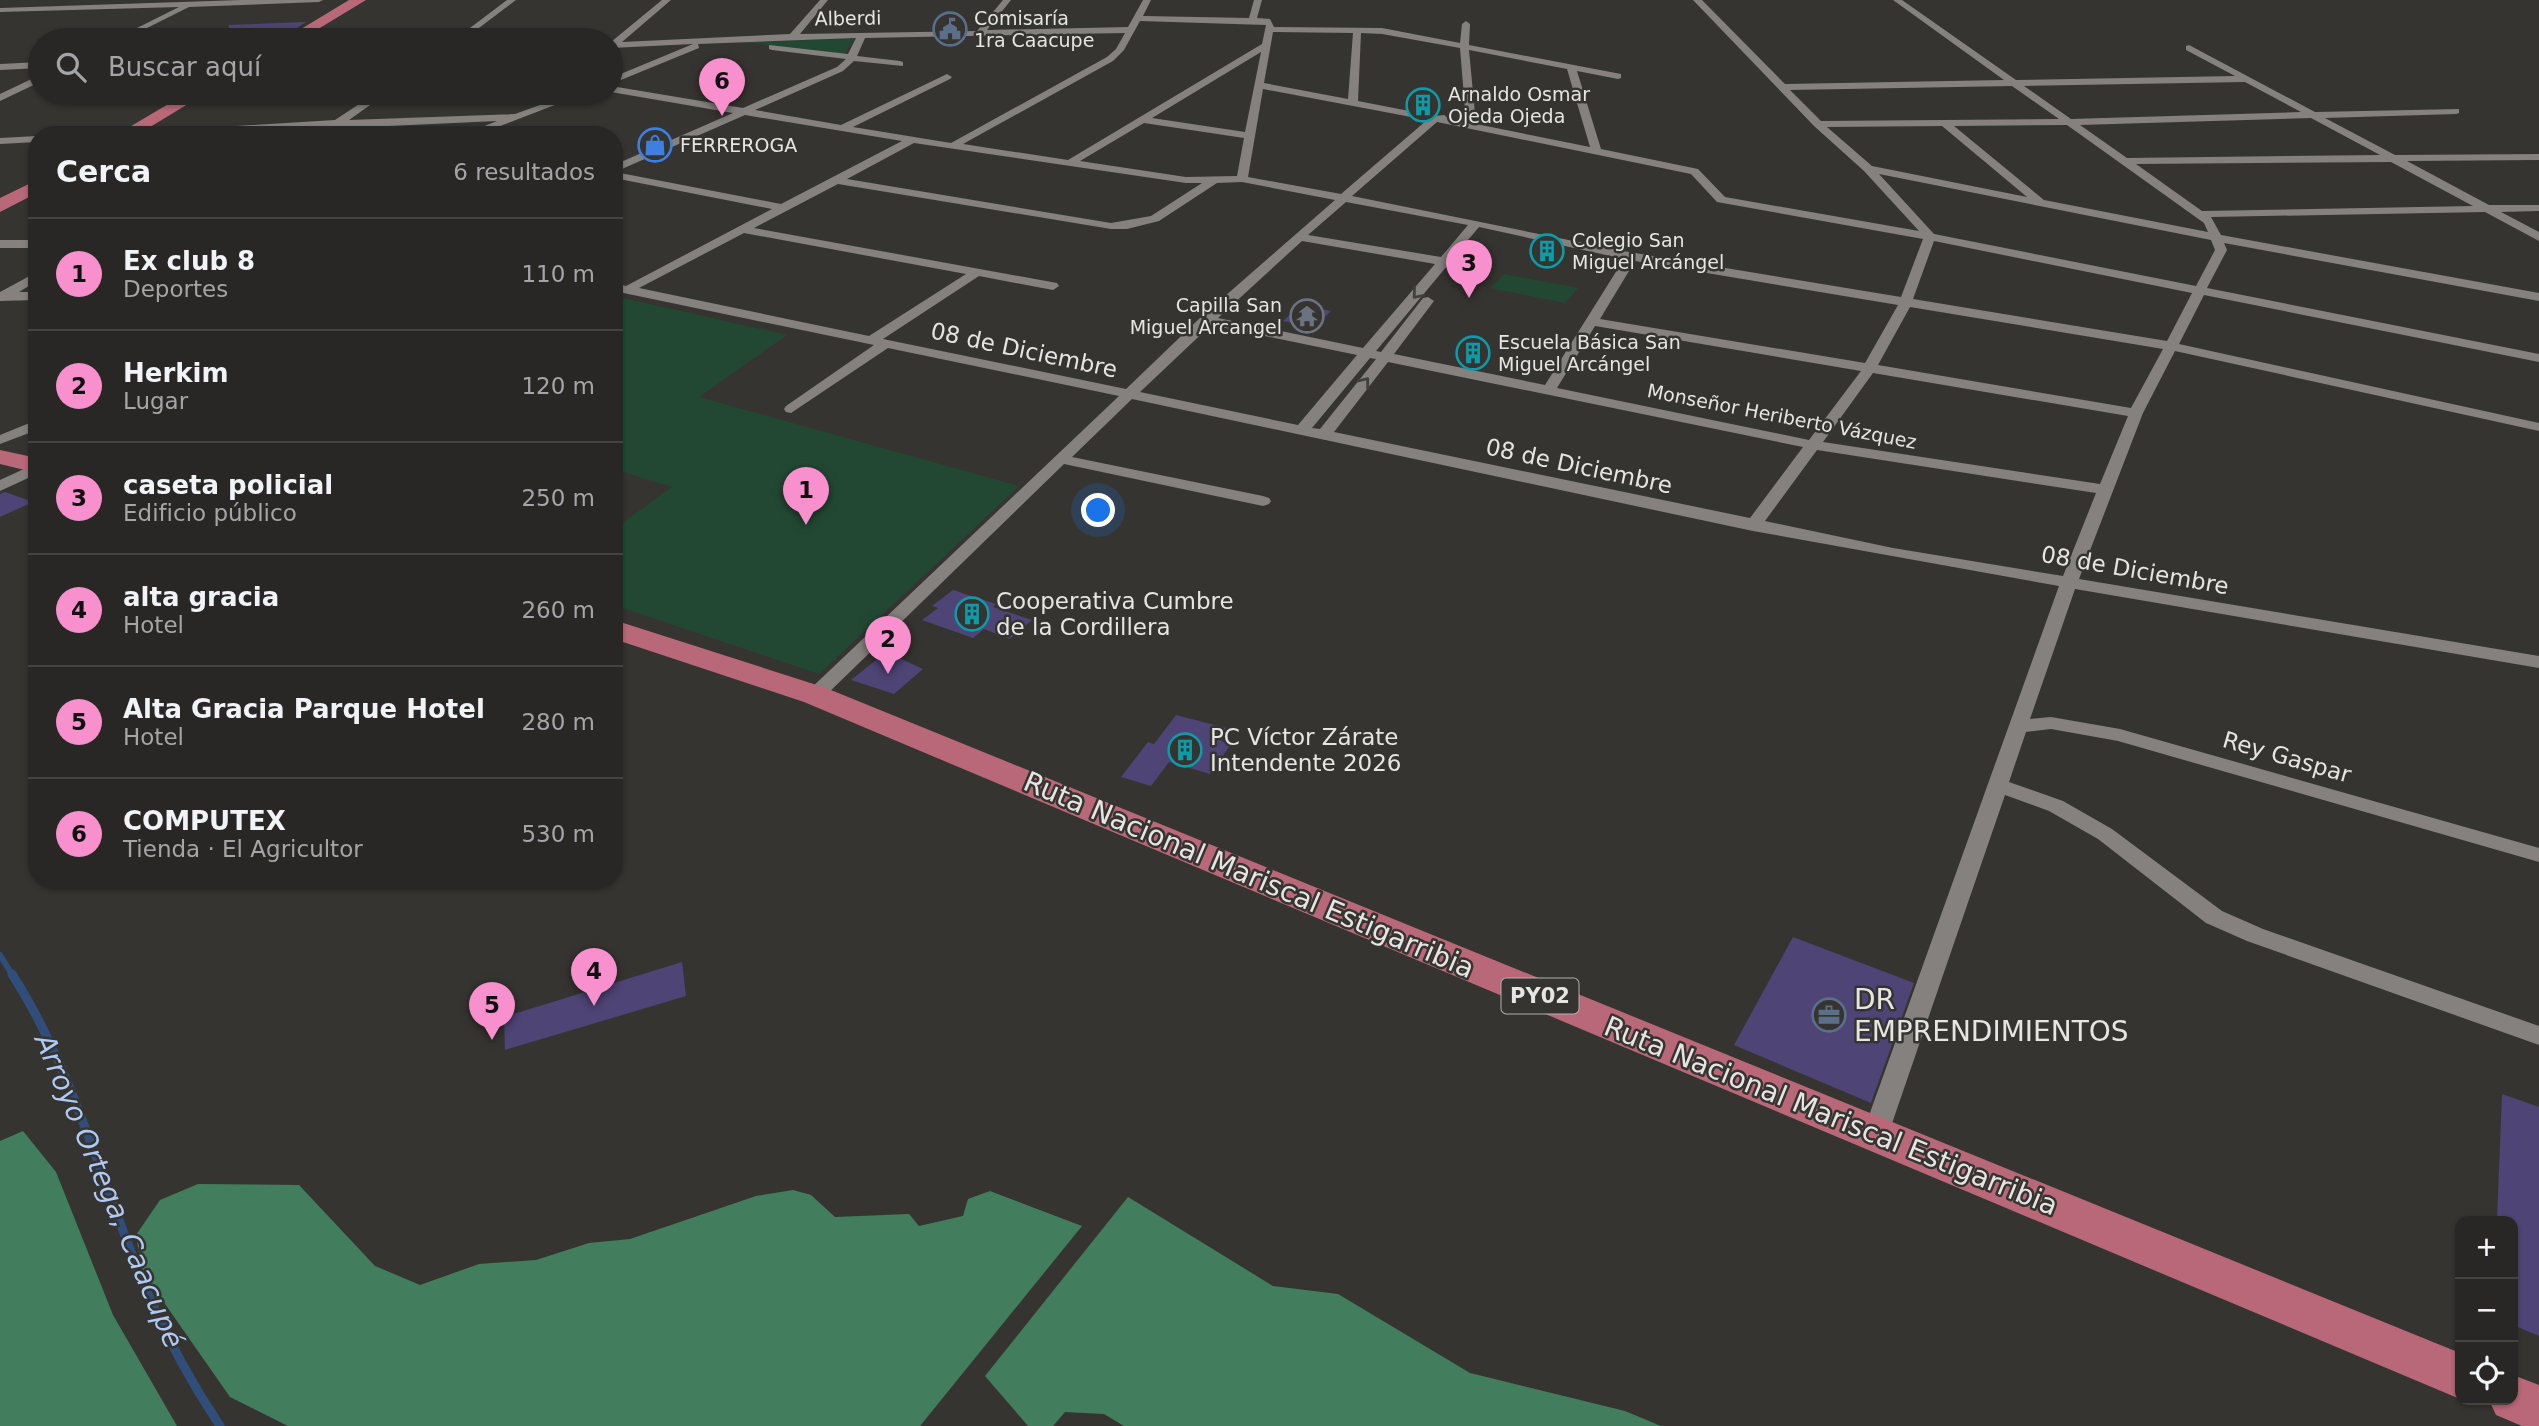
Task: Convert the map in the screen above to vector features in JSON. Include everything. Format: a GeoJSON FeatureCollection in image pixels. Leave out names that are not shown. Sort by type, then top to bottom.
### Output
{"type":"FeatureCollection","features":[{"type":"Feature","properties":{"kind":"main road"},"geometry":{"type":"LineString","coordinates":[[311,28],[359,0]]}},
{"type":"Feature","properties":{"kind":"main road"},"geometry":{"type":"LineString","coordinates":[[140,126],[177,105]]}},
{"type":"Feature","properties":{"kind":"main road"},"geometry":{"type":"LineString","coordinates":[[0,206],[28,190]]}},
{"type":"Feature","properties":{"kind":"main road"},"geometry":{"type":"LineString","coordinates":[[0,457],[28,465]]}},
{"type":"Feature","properties":{"kind":"main road","name":"Ruta Nacional Mariscal Estigarribia"},"geometry":{"type":"LineString","coordinates":[[623,632],[815,695],[2455,1374]]}},
{"type":"Feature","properties":{"kind":"main road"},"geometry":{"type":"LineString","coordinates":[[2518,1400],[2539,1409]]}},
{"type":"Feature","properties":{"kind":"street"},"geometry":{"type":"LineString","coordinates":[[0,18],[44,0]]}},
{"type":"Feature","properties":{"kind":"street"},"geometry":{"type":"LineString","coordinates":[[0,10],[319,0]]}},
{"type":"Feature","properties":{"kind":"street"},"geometry":{"type":"LineString","coordinates":[[474,28],[512,0]]}},
{"type":"Feature","properties":{"kind":"street"},"geometry":{"type":"LineString","coordinates":[[623,36],[667,0]]}},
{"type":"Feature","properties":{"kind":"street"},"geometry":{"type":"LineString","coordinates":[[793,37],[824,0]]}},
{"type":"Feature","properties":{"kind":"street"},"geometry":{"type":"LineString","coordinates":[[980,33],[1007,0]]}},
{"type":"Feature","properties":{"kind":"street"},"geometry":{"type":"LineString","coordinates":[[952,146],[1097,68],[1120,50],[1147,0]]}},
{"type":"Feature","properties":{"kind":"street"},"geometry":{"type":"LineString","coordinates":[[1253,19],[1258,0]]}},
{"type":"Feature","properties":{"kind":"street"},"geometry":{"type":"LineString","coordinates":[[1697,0],[1785,87],[1818,124],[1868,169],[1930,237]]}},
{"type":"Feature","properties":{"kind":"street"},"geometry":{"type":"LineString","coordinates":[[1875,1135],[2069,582],[2136,412],[2221,250],[2209,221],[1897,0]]}},
{"type":"Feature","properties":{"kind":"street"},"geometry":{"type":"LineString","coordinates":[[142,28],[195,2]]}},
{"type":"Feature","properties":{"kind":"street"},"geometry":{"type":"LineString","coordinates":[[1137,18],[1267,21],[1269,29],[1242,179]]}},
{"type":"Feature","properties":{"kind":"street"},"geometry":{"type":"LineString","coordinates":[[1466,24],[1464,48],[1471,126]]}},
{"type":"Feature","properties":{"kind":"street"},"geometry":{"type":"LineString","coordinates":[[1269,29],[1382,31],[1618,76]]}},
{"type":"Feature","properties":{"kind":"street","name":"Alberdi"},"geometry":{"type":"LineString","coordinates":[[623,45],[793,37],[1129,30]]}},
{"type":"Feature","properties":{"kind":"street"},"geometry":{"type":"LineString","coordinates":[[1353,102],[1357,31]]}},
{"type":"Feature","properties":{"kind":"street"},"geometry":{"type":"LineString","coordinates":[[623,165],[848,65],[862,36]]}},
{"type":"Feature","properties":{"kind":"street"},"geometry":{"type":"LineString","coordinates":[[723,40],[900,64]]}},
{"type":"Feature","properties":{"kind":"street"},"geometry":{"type":"LineString","coordinates":[[623,76],[707,41]]}},
{"type":"Feature","properties":{"kind":"street"},"geometry":{"type":"LineString","coordinates":[[1070,163],[1266,45]]}},
{"type":"Feature","properties":{"kind":"street"},"geometry":{"type":"LineString","coordinates":[[2189,48],[2539,237]]}},
{"type":"Feature","properties":{"kind":"street"},"geometry":{"type":"LineString","coordinates":[[0,67],[28,66]]}},
{"type":"Feature","properties":{"kind":"street"},"geometry":{"type":"LineString","coordinates":[[1571,67],[1597,152]]}},
{"type":"Feature","properties":{"kind":"street"},"geometry":{"type":"LineString","coordinates":[[843,128],[947,77]]}},
{"type":"Feature","properties":{"kind":"street"},"geometry":{"type":"LineString","coordinates":[[1785,87],[2246,79]]}},
{"type":"Feature","properties":{"kind":"street"},"geometry":{"type":"LineString","coordinates":[[0,98],[28,84]]}},
{"type":"Feature","properties":{"kind":"street"},"geometry":{"type":"LineString","coordinates":[[1259,85],[1694,171],[1721,200],[1930,237],[2539,358]]}},
{"type":"Feature","properties":{"kind":"street"},"geometry":{"type":"LineString","coordinates":[[623,91],[912,140],[1186,180],[1242,179],[1483,224],[1632,256],[2171,346],[2539,427]]}},
{"type":"Feature","properties":{"kind":"street"},"geometry":{"type":"LineString","coordinates":[[339,122],[364,105]]}},
{"type":"Feature","properties":{"kind":"street"},"geometry":{"type":"LineString","coordinates":[[491,126],[548,105]]}},
{"type":"Feature","properties":{"kind":"street"},"geometry":{"type":"LineString","coordinates":[[1818,124],[2067,122],[2456,111]]}},
{"type":"Feature","properties":{"kind":"street"},"geometry":{"type":"LineString","coordinates":[[815,695],[1206,320],[1297,237],[1435,119],[1469,112]]}},
{"type":"Feature","properties":{"kind":"street"},"geometry":{"type":"LineString","coordinates":[[277,126],[515,117]]}},
{"type":"Feature","properties":{"kind":"street"},"geometry":{"type":"LineString","coordinates":[[1144,120],[1250,136]]}},
{"type":"Feature","properties":{"kind":"street"},"geometry":{"type":"LineString","coordinates":[[1946,124],[2042,204]]}},
{"type":"Feature","properties":{"kind":"street"},"geometry":{"type":"LineString","coordinates":[[0,141],[28,139]]}},
{"type":"Feature","properties":{"kind":"street"},"geometry":{"type":"LineString","coordinates":[[623,288],[912,140]]}},
{"type":"Feature","properties":{"kind":"street"},"geometry":{"type":"LineString","coordinates":[[2124,161],[2539,157]]}},
{"type":"Feature","properties":{"kind":"street"},"geometry":{"type":"LineString","coordinates":[[1868,169],[2218,238],[2539,297]]}},
{"type":"Feature","properties":{"kind":"street"},"geometry":{"type":"LineString","coordinates":[[623,177],[782,208]]}},
{"type":"Feature","properties":{"kind":"street"},"geometry":{"type":"LineString","coordinates":[[836,180],[1111,226],[1135,226],[1153,221],[1216,179]]}},
{"type":"Feature","properties":{"kind":"street"},"geometry":{"type":"LineString","coordinates":[[2199,214],[2539,208]]}},
{"type":"Feature","properties":{"kind":"street"},"geometry":{"type":"LineString","coordinates":[[1301,431],[1483,224]]}},
{"type":"Feature","properties":{"kind":"street"},"geometry":{"type":"LineString","coordinates":[[742,229],[1053,286]]}},
{"type":"Feature","properties":{"kind":"street"},"geometry":{"type":"LineString","coordinates":[[1297,237],[1450,262]]}},
{"type":"Feature","properties":{"kind":"street"},"geometry":{"type":"LineString","coordinates":[[1754,526],[1869,369],[1906,302],[1930,237]]}},
{"type":"Feature","properties":{"kind":"street"},"geometry":{"type":"LineString","coordinates":[[0,244],[28,244]]}},
{"type":"Feature","properties":{"kind":"street"},"geometry":{"type":"LineString","coordinates":[[1549,390],[1632,256]]}},
{"type":"Feature","properties":{"kind":"street"},"geometry":{"type":"LineString","coordinates":[[1323,436],[1385,356],[1450,262]]}},
{"type":"Feature","properties":{"kind":"street"},"geometry":{"type":"LineString","coordinates":[[791,409],[878,342],[977,272]]}},
{"type":"Feature","properties":{"kind":"street"},"geometry":{"type":"LineString","coordinates":[[1,296],[28,281]]}},
{"type":"Feature","properties":{"kind":"street","name":"08 de Diciembre"},"geometry":{"type":"LineString","coordinates":[[623,289],[1754,526],[1893,553],[2539,662]]}},
{"type":"Feature","properties":{"kind":"street"},"geometry":{"type":"LineString","coordinates":[[1,296],[28,296]]}},
{"type":"Feature","properties":{"kind":"street","name":"Monseñor Heriberto Vázquez"},"geometry":{"type":"LineString","coordinates":[[1206,320],[1814,445],[2105,491]]}},
{"type":"Feature","properties":{"kind":"street"},"geometry":{"type":"LineString","coordinates":[[1590,321],[2136,412]]}},
{"type":"Feature","properties":{"kind":"street"},"geometry":{"type":"LineString","coordinates":[[0,440],[28,428]]}},
{"type":"Feature","properties":{"kind":"street"},"geometry":{"type":"LineString","coordinates":[[1061,459],[1263,501]]}},
{"type":"Feature","properties":{"kind":"street"},"geometry":{"type":"LineString","coordinates":[[0,486],[28,472]]}},
{"type":"Feature","properties":{"kind":"street","name":"Rey Gaspar"},"geometry":{"type":"LineString","coordinates":[[2018,727],[2051,723],[2120,736],[2539,855]]}},
{"type":"Feature","properties":{"kind":"street"},"geometry":{"type":"LineString","coordinates":[[1998,785],[2056,806],[2105,834],[2214,917],[2539,1036]]}},
{"type":"Feature","properties":{"kind":"green space"},"geometry":{"type":"Polygon","coordinates":[[[854,39],[844,55],[745,42],[854,39]]]}},
{"type":"Feature","properties":{"kind":"green space"},"geometry":{"type":"Polygon","coordinates":[[[1504,274],[1578,288],[1565,303],[1490,288],[1504,274]]]}},
{"type":"Feature","properties":{"kind":"green space"},"geometry":{"type":"Polygon","coordinates":[[[623,298],[787,335],[699,397],[1019,486],[819,674],[623,608],[623,522],[672,487],[623,472],[623,298]]]}},
{"type":"Feature","properties":{"kind":"green space"},"geometry":{"type":"Polygon","coordinates":[[[23,1131],[56,1172],[113,1315],[177,1426],[0,1426],[0,1141],[23,1131]]]}},
{"type":"Feature","properties":{"kind":"green space"},"geometry":{"type":"Polygon","coordinates":[[[198,1184],[299,1185],[375,1266],[420,1285],[479,1264],[536,1260],[589,1243],[630,1239],[756,1196],[793,1190],[811,1195],[835,1217],[909,1214],[919,1226],[963,1216],[968,1199],[990,1191],[1082,1226],[920,1426],[288,1426],[230,1397],[142,1271],[136,1235],[160,1200],[198,1184]]]}},
{"type":"Feature","properties":{"kind":"green space"},"geometry":{"type":"Polygon","coordinates":[[[1128,1197],[1273,1286],[1338,1294],[1470,1373],[1625,1411],[1661,1426],[1124,1426],[1104,1414],[1065,1412],[1053,1426],[1028,1426],[985,1376],[1128,1197]]]}},
{"type":"Feature","properties":{"kind":"building"},"geometry":{"type":"Polygon","coordinates":[[[306,22],[297,28],[229,28],[229,25],[306,22]]]}},
{"type":"Feature","properties":{"kind":"building","name":"Capilla San Miguel Arcangel"},"geometry":{"type":"Polygon","coordinates":[[[1300,305],[1331,311],[1314,327],[1283,321],[1300,305]]]}},
{"type":"Feature","properties":{"kind":"building"},"geometry":{"type":"Polygon","coordinates":[[[5,492],[28,500],[28,504],[0,517],[0,494],[5,492]]]}},
{"type":"Feature","properties":{"kind":"building","name":"Cooperativa Cumbre de la Cordillera"},"geometry":{"type":"Polygon","coordinates":[[[953,590],[996,604],[993,607],[1032,620],[1010,639],[984,629],[973,638],[922,620],[938,608],[932,606],[953,590]]]}},
{"type":"Feature","properties":{"kind":"building"},"geometry":{"type":"Polygon","coordinates":[[[886,652],[923,669],[894,694],[851,680],[886,652]]]}},
{"type":"Feature","properties":{"kind":"building","name":"PC Víctor Zárate Intendente 2026"},"geometry":{"type":"Polygon","coordinates":[[[1176,715],[1230,729],[1221,741],[1231,744],[1210,774],[1169,762],[1151,786],[1121,777],[1148,742],[1154,744],[1176,715]]]}},
{"type":"Feature","properties":{"kind":"building","name":"DR EMPRENDIMIENTOS"},"geometry":{"type":"Polygon","coordinates":[[[1793,937],[1914,983],[1871,1103],[1734,1045],[1793,937]]]}},
{"type":"Feature","properties":{"kind":"building"},"geometry":{"type":"Polygon","coordinates":[[[682,962],[686,996],[505,1050],[504,1017],[682,962]]]}},
{"type":"Feature","properties":{"kind":"building"},"geometry":{"type":"Polygon","coordinates":[[[2502,1094],[2539,1107],[2539,1336],[2518,1327],[2518,1216],[2497,1216],[2502,1094]]]}},
{"type":"Feature","properties":{"kind":"waterway","name":"Arroyo Ortega, Caacupé"},"geometry":{"type":"LineString","coordinates":[[0,955],[13,976]]}},
{"type":"Feature","properties":{"kind":"waterway","name":"Arroyo Ortega, Caacupé"},"geometry":{"type":"LineString","coordinates":[[12,974],[54,1051],[157,1313],[220,1426]]}},
{"type":"Feature","properties":{"kind":"place","name":"Comisaría 1ra Caacupe"},"geometry":{"type":"Point","coordinates":[950,29]}},
{"type":"Feature","properties":{"kind":"place","name":"Arnaldo Osmar Ojeda Ojeda"},"geometry":{"type":"Point","coordinates":[1423,105]}},
{"type":"Feature","properties":{"kind":"place","name":"COMPUTEX"},"geometry":{"type":"Point","coordinates":[722,116]}},
{"type":"Feature","properties":{"kind":"place","name":"FERREROGA"},"geometry":{"type":"Point","coordinates":[655,145]}},
{"type":"Feature","properties":{"kind":"place","name":"Colegio San Miguel Arcángel"},"geometry":{"type":"Point","coordinates":[1547,251]}},
{"type":"Feature","properties":{"kind":"place","name":"caseta policial"},"geometry":{"type":"Point","coordinates":[1469,298]}},
{"type":"Feature","properties":{"kind":"place","name":"Capilla San Miguel Arcangel"},"geometry":{"type":"Point","coordinates":[1307,316]}},
{"type":"Feature","properties":{"kind":"place","name":"Escuela Básica San Miguel Arcángel"},"geometry":{"type":"Point","coordinates":[1473,353]}},
{"type":"Feature","properties":{"kind":"place","name":"Ex club 8"},"geometry":{"type":"Point","coordinates":[806,525]}},
{"type":"Feature","properties":{"kind":"place","name":"Cooperativa Cumbre de la Cordillera"},"geometry":{"type":"Point","coordinates":[972,614]}},
{"type":"Feature","properties":{"kind":"place","name":"Herkim"},"geometry":{"type":"Point","coordinates":[888,674]}},
{"type":"Feature","properties":{"kind":"place","name":"PC Víctor Zárate Intendente 2026"},"geometry":{"type":"Point","coordinates":[1185,750]}},
{"type":"Feature","properties":{"kind":"place","name":"alta gracia"},"geometry":{"type":"Point","coordinates":[594,1006]}},
{"type":"Feature","properties":{"kind":"place","name":"DR EMPRENDIMIENTOS"},"geometry":{"type":"Point","coordinates":[1829,1015]}},
{"type":"Feature","properties":{"kind":"place","name":"Alta Gracia Parque Hotel"},"geometry":{"type":"Point","coordinates":[492,1040]}}]}
